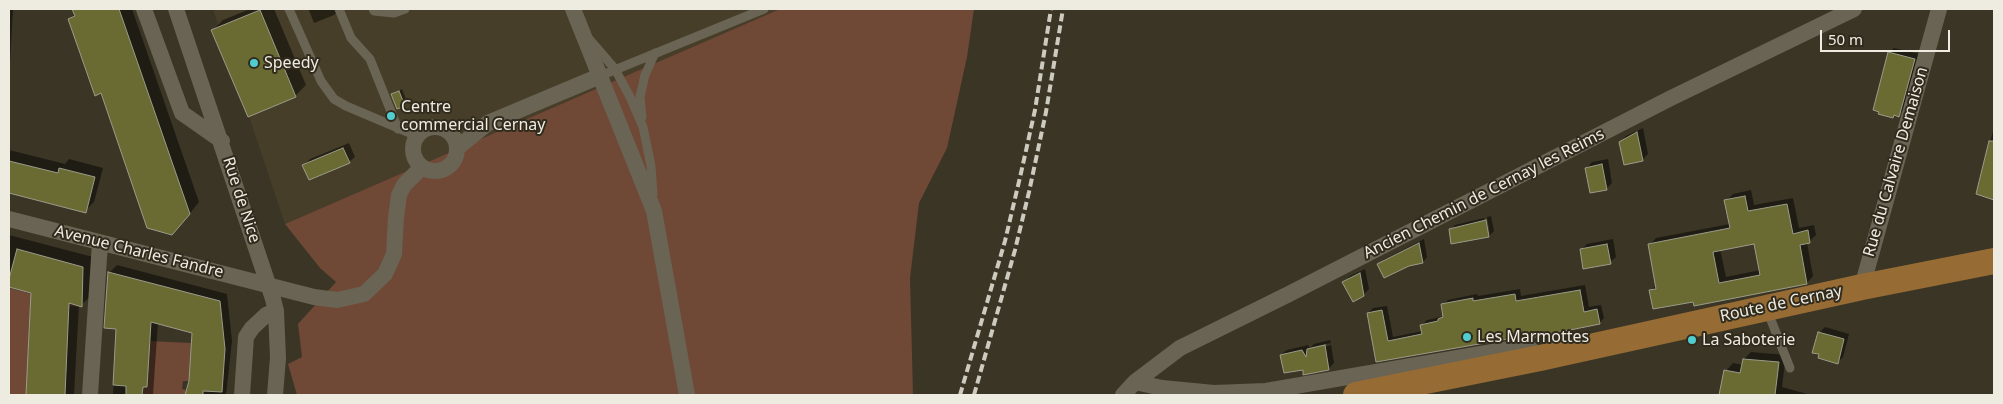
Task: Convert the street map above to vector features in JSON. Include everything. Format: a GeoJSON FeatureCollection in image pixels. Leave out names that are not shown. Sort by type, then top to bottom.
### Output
{"type":"FeatureCollection","features":[{"type":"Feature","properties":{"kind":"main road","name":"Route de Cernay"},"geometry":{"type":"LineString","coordinates":[[1356,395],[1540,358],[1862,287],[1994,261]]}},
{"type":"Feature","properties":{"kind":"street"},"geometry":{"type":"LineString","coordinates":[[144,9],[182,113],[222,141]]}},
{"type":"Feature","properties":{"kind":"street","name":"Rue de Nice"},"geometry":{"type":"LineString","coordinates":[[176,9],[222,141],[276,311],[278,358],[275,395]]}},
{"type":"Feature","properties":{"kind":"street"},"geometry":{"type":"LineString","coordinates":[[574,9],[648,191],[654,211],[687,395]]}},
{"type":"Feature","properties":{"kind":"street","name":"Ancien Chemin de Cernay les Reims"},"geometry":{"type":"LineString","coordinates":[[1123,395],[1135,382],[1180,348],[1298,290],[1669,99],[1854,9]]}},
{"type":"Feature","properties":{"kind":"street","name":"Rue du Calvaire Demaison"},"geometry":{"type":"LineString","coordinates":[[1862,287],[1939,9]]}},
{"type":"Feature","properties":{"kind":"street"},"geometry":{"type":"LineString","coordinates":[[457,148],[488,123],[600,76]]}},
{"type":"Feature","properties":{"kind":"street"},"geometry":{"type":"LineString","coordinates":[[428,128],[441,128],[452,136],[457,148],[456,155],[448,167],[435,172],[422,167],[417,162],[412,149],[417,136],[428,128]]}},
{"type":"Feature","properties":{"kind":"street","name":"Avenue Charles Fandre"},"geometry":{"type":"LineString","coordinates":[[9,220],[314,297],[338,300],[364,294],[385,274],[394,254],[396,210],[399,195],[404,185],[422,167]]}},
{"type":"Feature","properties":{"kind":"street"},"geometry":{"type":"LineString","coordinates":[[90,395],[100,243]]}},
{"type":"Feature","properties":{"kind":"street"},"geometry":{"type":"LineString","coordinates":[[242,395],[246,337],[252,328],[266,315],[276,311]]}},
{"type":"Feature","properties":{"kind":"street"},"geometry":{"type":"LineString","coordinates":[[1135,382],[1162,388],[1214,393],[1266,391],[1527,346],[1540,358]]}},
{"type":"Feature","properties":{"kind":"lane"},"geometry":{"type":"LineString","coordinates":[[289,9],[327,91],[334,99],[346,106],[417,136]]}},
{"type":"Feature","properties":{"kind":"lane"},"geometry":{"type":"LineString","coordinates":[[339,9],[351,38],[370,59],[398,129]]}},
{"type":"Feature","properties":{"kind":"lane"},"geometry":{"type":"LineString","coordinates":[[373,9],[374,11],[394,13],[405,9]]}},
{"type":"Feature","properties":{"kind":"lane"},"geometry":{"type":"LineString","coordinates":[[600,76],[764,9]]}},
{"type":"Feature","properties":{"kind":"lane"},"geometry":{"type":"LineString","coordinates":[[584,33],[615,69],[643,127]]}},
{"type":"Feature","properties":{"kind":"lane"},"geometry":{"type":"LineString","coordinates":[[654,211],[651,166],[643,127],[640,97],[644,75],[656,52]]}},
{"type":"Feature","properties":{"kind":"lane"},"geometry":{"type":"LineString","coordinates":[[1766,308],[1790,368]]}},
{"type":"Feature","properties":{"kind":"shaded area","name":"Centre commercial Cernay"},"geometry":{"type":"Polygon","coordinates":[[[213,9],[780,9],[285,224],[213,9]]]}},
{"type":"Feature","properties":{"kind":"shaded area"},"geometry":{"type":"Polygon","coordinates":[[[780,9],[974,9],[967,57],[947,148],[919,203],[910,278],[913,395],[297,395],[288,364],[302,357],[298,324],[336,282],[320,268],[285,224],[780,9]]]}},
{"type":"Feature","properties":{"kind":"shaded area"},"geometry":{"type":"Polygon","coordinates":[[[9,288],[82,307],[70,306],[69,309],[31,307],[26,395],[9,395],[9,288]]]}},
{"type":"Feature","properties":{"kind":"shaded area"},"geometry":{"type":"Polygon","coordinates":[[[150,341],[191,343],[189,381],[183,381],[182,389],[186,390],[185,395],[142,395],[143,387],[147,387],[148,380],[143,379],[144,368],[148,368],[150,341]]]}},
{"type":"Feature","properties":{"kind":"building"},"geometry":{"type":"Polygon","coordinates":[[[72,9],[119,9],[190,214],[172,235],[147,228],[101,93],[95,96],[68,19],[75,16],[72,9]]]}},
{"type":"Feature","properties":{"kind":"building","name":"Speedy"},"geometry":{"type":"Polygon","coordinates":[[[260,10],[296,97],[248,117],[211,30],[260,10]]]}},
{"type":"Feature","properties":{"kind":"building"},"geometry":{"type":"Polygon","coordinates":[[[1888,52],[1915,59],[1899,117],[1894,115],[1893,118],[1878,114],[1879,112],[1873,110],[1888,52]]]}},
{"type":"Feature","properties":{"kind":"building"},"geometry":{"type":"Polygon","coordinates":[[[399,91],[405,106],[397,109],[391,94],[399,91]]]}},
{"type":"Feature","properties":{"kind":"building"},"geometry":{"type":"Polygon","coordinates":[[[1637,132],[1643,161],[1624,165],[1619,142],[1637,132]]]}},
{"type":"Feature","properties":{"kind":"building"},"geometry":{"type":"Polygon","coordinates":[[[1989,141],[1994,141],[1994,200],[1976,194],[1989,141]]]}},
{"type":"Feature","properties":{"kind":"building"},"geometry":{"type":"Polygon","coordinates":[[[343,148],[350,163],[309,180],[302,165],[343,148]]]}},
{"type":"Feature","properties":{"kind":"building"},"geometry":{"type":"Polygon","coordinates":[[[9,161],[58,173],[59,168],[95,177],[86,213],[9,193],[9,161]]]}},
{"type":"Feature","properties":{"kind":"building"},"geometry":{"type":"Polygon","coordinates":[[[1602,164],[1607,190],[1590,193],[1585,168],[1602,164]]]}},
{"type":"Feature","properties":{"kind":"building"},"geometry":{"type":"Polygon","coordinates":[[[1745,196],[1748,211],[1787,204],[1793,234],[1808,230],[1810,243],[1800,245],[1807,284],[1694,306],[1693,302],[1653,309],[1649,290],[1656,289],[1648,244],[1730,228],[1724,200],[1745,196]],[[1754,244],[1713,252],[1719,283],[1760,275],[1754,244]]]}},
{"type":"Feature","properties":{"kind":"building"},"geometry":{"type":"Polygon","coordinates":[[[1486,220],[1489,237],[1451,244],[1449,229],[1486,220]]]}},
{"type":"Feature","properties":{"kind":"building"},"geometry":{"type":"Polygon","coordinates":[[[1419,243],[1423,263],[1409,266],[1384,278],[1377,264],[1419,243]]]}},
{"type":"Feature","properties":{"kind":"building"},"geometry":{"type":"Polygon","coordinates":[[[1607,244],[1611,264],[1583,269],[1580,249],[1607,244]]]}},
{"type":"Feature","properties":{"kind":"building"},"geometry":{"type":"Polygon","coordinates":[[[17,249],[83,267],[82,307],[69,303],[65,395],[26,395],[31,293],[9,287],[9,279],[17,249]]]}},
{"type":"Feature","properties":{"kind":"building"},"geometry":{"type":"Polygon","coordinates":[[[108,272],[220,301],[225,349],[222,392],[203,391],[203,395],[185,395],[189,381],[192,333],[151,322],[147,387],[143,387],[142,395],[126,395],[126,386],[113,385],[116,329],[104,328],[108,272]]]}},
{"type":"Feature","properties":{"kind":"building"},"geometry":{"type":"Polygon","coordinates":[[[1360,273],[1364,296],[1353,302],[1342,282],[1360,273]]]}},
{"type":"Feature","properties":{"kind":"building"},"geometry":{"type":"Polygon","coordinates":[[[1580,290],[1584,312],[1597,309],[1600,324],[1535,337],[1525,336],[1376,362],[1367,313],[1382,310],[1388,341],[1422,334],[1420,325],[1438,321],[1438,319],[1443,317],[1441,304],[1473,298],[1473,301],[1515,294],[1516,301],[1580,290]]]}},
{"type":"Feature","properties":{"kind":"building"},"geometry":{"type":"Polygon","coordinates":[[[1818,332],[1844,339],[1838,364],[1818,358],[1819,354],[1812,353],[1818,332]]]}},
{"type":"Feature","properties":{"kind":"building"},"geometry":{"type":"Polygon","coordinates":[[[1325,345],[1329,370],[1303,375],[1303,370],[1284,373],[1280,355],[1302,350],[1306,357],[1307,349],[1325,345]]]}},
{"type":"Feature","properties":{"kind":"building"},"geometry":{"type":"Polygon","coordinates":[[[1743,359],[1779,362],[1775,395],[1719,395],[1724,370],[1740,373],[1743,359]]]}},
{"type":"Feature","properties":{"kind":"railway"},"geometry":{"type":"LineString","coordinates":[[960,395],[1005,241],[1035,110],[1051,9]]}},
{"type":"Feature","properties":{"kind":"railway"},"geometry":{"type":"LineString","coordinates":[[974,395],[1015,250],[1029,192],[1046,112],[1063,9]]}},
{"type":"Feature","properties":{"kind":"place","name":"Speedy"},"geometry":{"type":"Point","coordinates":[254,63]}},
{"type":"Feature","properties":{"kind":"place","name":"Centre commercial Cernay"},"geometry":{"type":"Point","coordinates":[391,116]}},
{"type":"Feature","properties":{"kind":"place","name":"Les Marmottes"},"geometry":{"type":"Point","coordinates":[1467,337]}},
{"type":"Feature","properties":{"kind":"place","name":"La Saboterie"},"geometry":{"type":"Point","coordinates":[1692,340]}}]}
